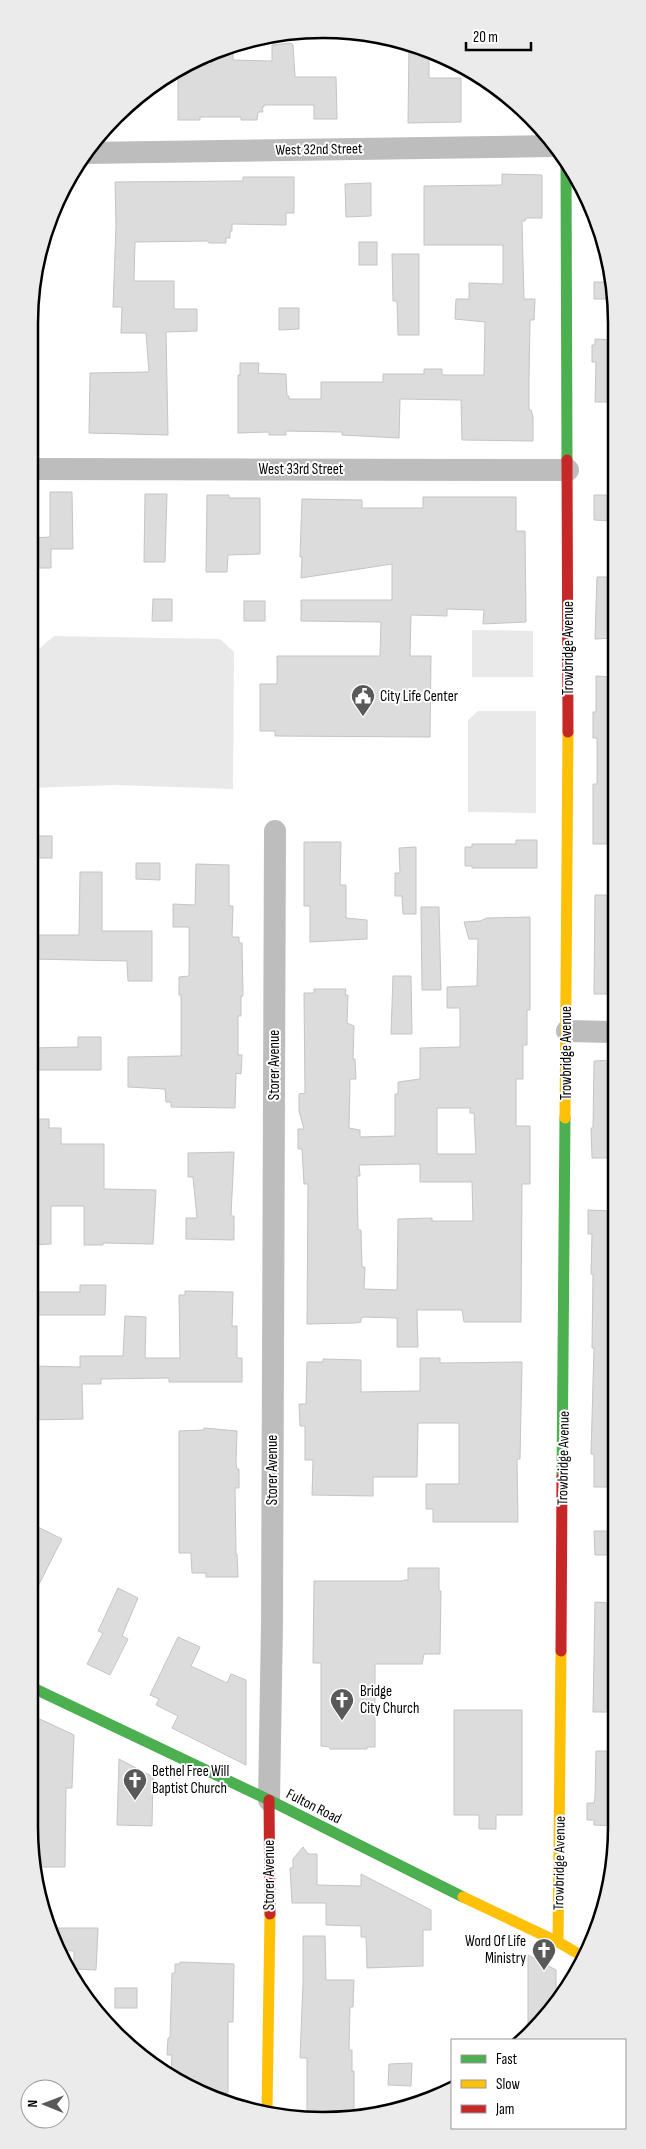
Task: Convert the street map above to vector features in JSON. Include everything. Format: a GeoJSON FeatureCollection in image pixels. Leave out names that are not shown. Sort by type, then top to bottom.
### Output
{"type":"FeatureCollection","features":[{"type":"Feature","properties":{"kind":"street","name":"West 32nd Street"},"geometry":{"type":"LineString","coordinates":[[93,153],[547,146]]}},
{"type":"Feature","properties":{"kind":"street","name":"Trowbridge Avenue"},"geometry":{"type":"LineString","coordinates":[[558,1942],[567,1031],[568,470],[566,174]]}},
{"type":"Feature","properties":{"kind":"street","name":"West 33rd Street"},"geometry":{"type":"LineString","coordinates":[[38,469],[568,470]]}},
{"type":"Feature","properties":{"kind":"street","name":"Storer Avenue"},"geometry":{"type":"LineString","coordinates":[[267,2106],[270,1950],[269,1800],[272,1623],[275,831]]}},
{"type":"Feature","properties":{"kind":"street"},"geometry":{"type":"LineString","coordinates":[[567,1031],[608,1032]]}},
{"type":"Feature","properties":{"kind":"street","name":"Fulton Road"},"geometry":{"type":"LineString","coordinates":[[38,1690],[269,1800],[558,1942],[578,1955]]}},
{"type":"Feature","properties":{"kind":"shaded area"},"geometry":{"type":"Polygon","coordinates":[[[472,630],[533,631],[533,677],[472,677],[472,630]]]}},
{"type":"Feature","properties":{"kind":"shaded area"},"geometry":{"type":"Polygon","coordinates":[[[54,636],[220,639],[234,652],[233,789],[114,785],[38,788],[38,650],[54,636]]]}},
{"type":"Feature","properties":{"kind":"shaded area"},"geometry":{"type":"Polygon","coordinates":[[[478,711],[536,711],[536,813],[468,812],[468,720],[478,711]]]}},
{"type":"Feature","properties":{"kind":"building"},"geometry":{"type":"Polygon","coordinates":[[[291,43],[293,45],[295,77],[336,77],[337,119],[314,119],[314,105],[264,105],[262,107],[263,112],[258,112],[257,120],[241,120],[241,117],[200,117],[200,120],[178,120],[178,77],[201,65],[211,65],[211,60],[231,53],[233,53],[233,60],[272,61],[272,45],[291,43]]]}},
{"type":"Feature","properties":{"kind":"building"},"geometry":{"type":"Polygon","coordinates":[[[409,51],[429,58],[429,78],[461,78],[461,122],[408,123],[409,51]]]}},
{"type":"Feature","properties":{"kind":"building"},"geometry":{"type":"Polygon","coordinates":[[[502,174],[542,175],[542,218],[526,218],[525,221],[522,221],[524,299],[535,299],[534,320],[530,320],[529,381],[529,410],[531,410],[533,417],[533,441],[462,440],[461,400],[400,399],[399,438],[342,435],[342,432],[286,431],[286,435],[269,435],[269,432],[238,433],[238,375],[240,375],[240,363],[259,363],[258,373],[286,374],[287,396],[289,396],[289,399],[321,399],[321,382],[383,382],[383,374],[424,374],[424,369],[442,369],[442,375],[484,375],[485,322],[455,319],[456,299],[469,299],[469,283],[503,284],[503,245],[424,245],[424,186],[502,185],[502,174]]]}},
{"type":"Feature","properties":{"kind":"building"},"geometry":{"type":"Polygon","coordinates":[[[243,177],[294,177],[294,213],[286,213],[286,225],[232,224],[230,238],[226,238],[226,243],[209,243],[207,241],[135,242],[134,281],[174,281],[174,309],[197,309],[197,331],[166,332],[168,435],[89,433],[90,373],[149,372],[146,333],[121,333],[122,307],[113,307],[116,226],[115,182],[243,181],[243,177]]]}},
{"type":"Feature","properties":{"kind":"building"},"geometry":{"type":"Polygon","coordinates":[[[371,183],[371,216],[346,217],[345,184],[371,183]]]}},
{"type":"Feature","properties":{"kind":"building"},"geometry":{"type":"Polygon","coordinates":[[[359,242],[377,242],[377,265],[359,265],[359,242]]]}},
{"type":"Feature","properties":{"kind":"building"},"geometry":{"type":"Polygon","coordinates":[[[392,254],[419,254],[419,335],[398,335],[397,301],[393,301],[392,254]]]}},
{"type":"Feature","properties":{"kind":"building"},"geometry":{"type":"Polygon","coordinates":[[[594,282],[605,282],[607,299],[594,299],[594,282]]]}},
{"type":"Feature","properties":{"kind":"building"},"geometry":{"type":"Polygon","coordinates":[[[279,308],[299,308],[299,329],[279,330],[279,308]]]}},
{"type":"Feature","properties":{"kind":"building"},"geometry":{"type":"Polygon","coordinates":[[[595,339],[608,340],[608,402],[595,402],[596,362],[592,362],[592,345],[595,345],[595,339]]]}},
{"type":"Feature","properties":{"kind":"building"},"geometry":{"type":"Polygon","coordinates":[[[50,492],[72,492],[73,549],[51,549],[51,568],[38,568],[38,538],[50,537],[50,492]]]}},
{"type":"Feature","properties":{"kind":"building"},"geometry":{"type":"Polygon","coordinates":[[[145,494],[167,494],[165,562],[144,562],[145,494]]]}},
{"type":"Feature","properties":{"kind":"building"},"geometry":{"type":"Polygon","coordinates":[[[207,495],[229,495],[229,498],[260,498],[260,554],[228,555],[227,572],[206,572],[207,495]]]}},
{"type":"Feature","properties":{"kind":"building"},"geometry":{"type":"Polygon","coordinates":[[[594,495],[608,495],[608,521],[594,520],[594,495]]]}},
{"type":"Feature","properties":{"kind":"building"},"geometry":{"type":"Polygon","coordinates":[[[423,497],[516,497],[516,531],[525,531],[526,622],[483,624],[484,610],[447,609],[447,616],[411,615],[410,656],[431,656],[430,737],[275,736],[275,731],[260,731],[260,684],[277,684],[277,656],[380,656],[381,622],[301,621],[301,600],[392,600],[392,564],[301,578],[302,499],[362,500],[362,508],[423,508],[423,497]]]}},
{"type":"Feature","properties":{"kind":"building"},"geometry":{"type":"Polygon","coordinates":[[[597,577],[608,577],[608,638],[595,639],[597,577]]]}},
{"type":"Feature","properties":{"kind":"building"},"geometry":{"type":"Polygon","coordinates":[[[153,599],[172,599],[172,621],[152,621],[153,599]]]}},
{"type":"Feature","properties":{"kind":"building"},"geometry":{"type":"Polygon","coordinates":[[[244,601],[265,601],[265,621],[244,621],[244,601]]]}},
{"type":"Feature","properties":{"kind":"building"},"geometry":{"type":"Polygon","coordinates":[[[596,676],[608,677],[608,844],[593,844],[593,784],[597,784],[597,738],[593,738],[593,712],[596,712],[596,676]]]}},
{"type":"Feature","properties":{"kind":"building"},"geometry":{"type":"Polygon","coordinates":[[[38,836],[52,836],[52,858],[38,858],[38,836]]]}},
{"type":"Feature","properties":{"kind":"building"},"geometry":{"type":"Polygon","coordinates":[[[516,840],[537,840],[537,868],[472,868],[472,866],[465,866],[465,847],[472,847],[472,844],[516,844],[516,840]]]}},
{"type":"Feature","properties":{"kind":"building"},"geometry":{"type":"Polygon","coordinates":[[[304,842],[341,842],[340,885],[346,885],[346,918],[367,920],[367,939],[310,942],[310,906],[304,906],[304,842]]]}},
{"type":"Feature","properties":{"kind":"building"},"geometry":{"type":"Polygon","coordinates":[[[416,847],[416,914],[403,914],[402,896],[395,896],[395,873],[400,873],[399,848],[416,847]]]}},
{"type":"Feature","properties":{"kind":"building"},"geometry":{"type":"Polygon","coordinates":[[[136,863],[160,863],[160,880],[136,879],[136,863]]]}},
{"type":"Feature","properties":{"kind":"building"},"geometry":{"type":"Polygon","coordinates":[[[196,864],[229,865],[229,906],[233,906],[232,937],[239,937],[239,943],[242,943],[243,996],[241,996],[241,1016],[238,1016],[238,1055],[242,1055],[241,1074],[236,1073],[235,1108],[171,1107],[171,1102],[166,1102],[165,1089],[128,1087],[128,1057],[181,1056],[181,995],[179,995],[179,977],[189,976],[189,927],[173,927],[173,904],[195,905],[196,864]]]}},
{"type":"Feature","properties":{"kind":"building"},"geometry":{"type":"Polygon","coordinates":[[[80,872],[102,872],[102,931],[152,931],[152,981],[128,981],[127,961],[38,959],[38,935],[79,935],[80,872]]]}},
{"type":"Feature","properties":{"kind":"building"},"geometry":{"type":"Polygon","coordinates":[[[595,895],[608,895],[608,994],[594,994],[595,895]]]}},
{"type":"Feature","properties":{"kind":"building"},"geometry":{"type":"Polygon","coordinates":[[[421,907],[439,907],[441,990],[422,990],[421,907]]]}},
{"type":"Feature","properties":{"kind":"building"},"geometry":{"type":"Polygon","coordinates":[[[530,917],[530,1010],[527,1010],[527,1045],[523,1045],[523,1079],[516,1079],[516,1126],[530,1126],[530,1184],[522,1184],[521,1322],[464,1322],[462,1310],[417,1310],[418,1347],[397,1347],[397,1318],[364,1317],[361,1318],[361,1322],[355,1323],[307,1324],[308,1184],[304,1184],[302,1149],[298,1149],[298,1129],[304,1129],[299,1111],[299,1094],[305,1093],[304,993],[314,993],[314,989],[346,989],[345,995],[348,995],[347,1023],[354,1026],[353,1059],[355,1059],[356,1079],[350,1079],[349,1128],[360,1130],[360,1137],[395,1136],[395,1094],[398,1094],[398,1082],[420,1079],[420,1048],[460,1047],[460,1008],[447,1008],[447,987],[477,986],[478,939],[469,939],[464,922],[480,921],[487,918],[530,917]],[[437,1108],[437,1154],[476,1154],[474,1113],[470,1113],[470,1108],[437,1108]],[[420,1164],[359,1165],[360,1176],[357,1176],[358,1230],[361,1230],[362,1267],[365,1267],[364,1289],[397,1290],[398,1219],[432,1218],[432,1221],[473,1221],[472,1182],[420,1182],[420,1164]]]}},
{"type":"Feature","properties":{"kind":"building"},"geometry":{"type":"Polygon","coordinates":[[[393,976],[411,976],[412,1034],[391,1034],[393,976]]]}},
{"type":"Feature","properties":{"kind":"building"},"geometry":{"type":"Polygon","coordinates":[[[78,1037],[101,1037],[101,1070],[38,1070],[38,1048],[78,1047],[78,1037]]]}},
{"type":"Feature","properties":{"kind":"building"},"geometry":{"type":"Polygon","coordinates":[[[608,1060],[608,1158],[592,1158],[591,1128],[593,1128],[594,1061],[608,1060]]]}},
{"type":"Feature","properties":{"kind":"building"},"geometry":{"type":"Polygon","coordinates":[[[38,1119],[49,1119],[49,1128],[61,1128],[61,1144],[104,1144],[104,1189],[156,1190],[153,1244],[103,1243],[103,1245],[84,1245],[84,1206],[51,1206],[51,1244],[38,1245],[38,1119]]]}},
{"type":"Feature","properties":{"kind":"building"},"geometry":{"type":"Polygon","coordinates":[[[234,1152],[231,1216],[234,1216],[234,1240],[186,1239],[186,1218],[197,1218],[193,1177],[188,1177],[188,1153],[234,1152]]]}},
{"type":"Feature","properties":{"kind":"building"},"geometry":{"type":"Polygon","coordinates":[[[588,1210],[608,1211],[608,1487],[594,1487],[594,1454],[591,1454],[594,1348],[592,1348],[593,1274],[591,1274],[592,1234],[588,1234],[588,1210]]]}},
{"type":"Feature","properties":{"kind":"building"},"geometry":{"type":"Polygon","coordinates":[[[80,1285],[106,1285],[105,1315],[38,1315],[38,1292],[80,1292],[80,1285]]]}},
{"type":"Feature","properties":{"kind":"building"},"geometry":{"type":"Polygon","coordinates":[[[185,1291],[233,1292],[232,1326],[237,1326],[237,1358],[242,1358],[242,1382],[169,1382],[169,1378],[101,1379],[101,1384],[82,1384],[83,1419],[38,1420],[38,1366],[80,1367],[80,1356],[123,1356],[125,1316],[146,1317],[145,1358],[180,1358],[179,1295],[185,1295],[185,1291]]]}},
{"type":"Feature","properties":{"kind":"building"},"geometry":{"type":"Polygon","coordinates":[[[420,1358],[440,1358],[440,1363],[522,1362],[520,1459],[517,1459],[518,1522],[433,1522],[433,1509],[426,1509],[426,1484],[459,1484],[459,1423],[418,1423],[417,1477],[373,1477],[373,1496],[312,1495],[313,1460],[305,1460],[305,1426],[300,1426],[299,1404],[306,1404],[307,1362],[323,1362],[323,1359],[361,1360],[361,1392],[420,1391],[420,1358]]]}},
{"type":"Feature","properties":{"kind":"building"},"geometry":{"type":"Polygon","coordinates":[[[204,1428],[237,1431],[236,1463],[237,1469],[239,1469],[239,1488],[235,1488],[238,1577],[206,1577],[206,1573],[192,1573],[191,1553],[179,1553],[179,1431],[204,1430],[204,1428]]]}},
{"type":"Feature","properties":{"kind":"building"},"geometry":{"type":"Polygon","coordinates":[[[38,1527],[62,1539],[38,1586],[38,1527]]]}},
{"type":"Feature","properties":{"kind":"building"},"geometry":{"type":"Polygon","coordinates":[[[594,1531],[608,1531],[608,1555],[595,1555],[594,1531]]]}},
{"type":"Feature","properties":{"kind":"building"},"geometry":{"type":"Polygon","coordinates":[[[408,1568],[439,1568],[439,1591],[441,1591],[440,1654],[424,1654],[422,1664],[375,1664],[375,1747],[367,1747],[367,1749],[330,1749],[330,1747],[321,1746],[321,1663],[313,1663],[314,1581],[403,1581],[408,1580],[408,1568]]]}},
{"type":"Feature","properties":{"kind":"building"},"geometry":{"type":"Polygon","coordinates":[[[118,1588],[138,1598],[122,1636],[128,1639],[110,1675],[87,1664],[103,1633],[98,1631],[118,1588]]]}},
{"type":"Feature","properties":{"kind":"building"},"geometry":{"type":"Polygon","coordinates":[[[595,1602],[608,1603],[608,1712],[593,1712],[595,1602]]]}},
{"type":"Feature","properties":{"kind":"building"},"geometry":{"type":"Polygon","coordinates":[[[178,1637],[200,1647],[191,1666],[227,1683],[231,1674],[246,1680],[246,1765],[172,1728],[178,1716],[156,1705],[159,1699],[150,1695],[178,1637]]]}},
{"type":"Feature","properties":{"kind":"building"},"geometry":{"type":"Polygon","coordinates":[[[454,1710],[522,1710],[522,1815],[496,1815],[496,1829],[479,1829],[479,1815],[454,1815],[454,1710]]]}},
{"type":"Feature","properties":{"kind":"building"},"geometry":{"type":"Polygon","coordinates":[[[38,1718],[74,1735],[72,1788],[66,1788],[65,1867],[41,1867],[38,1845],[38,1718]]]}},
{"type":"Feature","properties":{"kind":"building"},"geometry":{"type":"Polygon","coordinates":[[[596,1751],[608,1751],[608,1826],[594,1825],[594,1820],[587,1820],[587,1803],[594,1803],[596,1751]]]}},
{"type":"Feature","properties":{"kind":"building","name":"Bethel Free Will Baptist Church"},"geometry":{"type":"Polygon","coordinates":[[[119,1759],[153,1777],[152,1826],[117,1825],[119,1759]]]}},
{"type":"Feature","properties":{"kind":"building"},"geometry":{"type":"Polygon","coordinates":[[[303,1847],[308,1854],[317,1854],[317,1885],[361,1886],[361,1874],[431,1910],[431,1930],[423,1930],[423,1966],[367,1968],[366,1937],[361,1937],[361,1926],[326,1925],[326,1903],[292,1903],[290,1868],[293,1868],[293,1859],[303,1847]]]}},
{"type":"Feature","properties":{"kind":"building"},"geometry":{"type":"Polygon","coordinates":[[[57,1928],[98,1928],[96,1970],[76,1969],[74,1965],[74,1951],[66,1951],[57,1928]]]}},
{"type":"Feature","properties":{"kind":"building"},"geometry":{"type":"Polygon","coordinates":[[[303,1936],[325,1936],[326,1980],[354,1980],[353,2007],[350,2007],[349,2050],[352,2050],[352,2071],[354,2071],[354,2110],[307,2111],[307,2058],[300,2058],[303,1936]]]}},
{"type":"Feature","properties":{"kind":"building"},"geometry":{"type":"Polygon","coordinates":[[[528,1955],[556,1970],[556,1991],[528,2025],[528,1955]]]}},
{"type":"Feature","properties":{"kind":"building"},"geometry":{"type":"Polygon","coordinates":[[[180,1962],[234,1964],[233,2022],[228,2022],[228,2093],[214,2090],[171,2068],[172,2055],[167,2055],[168,2038],[170,2038],[172,1973],[175,1973],[175,1964],[180,1964],[180,1962]]]}},
{"type":"Feature","properties":{"kind":"building"},"geometry":{"type":"Polygon","coordinates":[[[115,1988],[137,1988],[137,2008],[115,2008],[115,1988]]]}},
{"type":"Feature","properties":{"kind":"building"},"geometry":{"type":"Polygon","coordinates":[[[412,2063],[411,2086],[388,2085],[389,2064],[412,2063]]]}},
{"type":"Feature","properties":{"kind":"traffic: fast"},"geometry":{"type":"LineString","coordinates":[[566,174],[567,460]]}},
{"type":"Feature","properties":{"kind":"traffic: fast"},"geometry":{"type":"LineString","coordinates":[[562,1477],[565,1118]]}},
{"type":"Feature","properties":{"kind":"traffic: fast"},"geometry":{"type":"LineString","coordinates":[[38,1690],[269,1800],[463,1897]]}},
{"type":"Feature","properties":{"kind":"traffic: slow"},"geometry":{"type":"LineString","coordinates":[[565,1118],[568,732]]}},
{"type":"Feature","properties":{"kind":"traffic: slow"},"geometry":{"type":"LineString","coordinates":[[558,1942],[561,1651]]}},
{"type":"Feature","properties":{"kind":"traffic: slow"},"geometry":{"type":"LineString","coordinates":[[463,1897],[558,1942],[578,1954]]}},
{"type":"Feature","properties":{"kind":"traffic: slow"},"geometry":{"type":"LineString","coordinates":[[267,2106],[270,1914]]}},
{"type":"Feature","properties":{"kind":"traffic: jam"},"geometry":{"type":"LineString","coordinates":[[567,460],[568,732]]}},
{"type":"Feature","properties":{"kind":"traffic: jam"},"geometry":{"type":"LineString","coordinates":[[561,1651],[562,1477]]}},
{"type":"Feature","properties":{"kind":"traffic: jam"},"geometry":{"type":"LineString","coordinates":[[269,1800],[270,1914]]}},
{"type":"Feature","properties":{"kind":"place","name":"City Life Center"},"geometry":{"type":"Point","coordinates":[363,717]}},
{"type":"Feature","properties":{"kind":"place","name":"Bridge City Church"},"geometry":{"type":"Point","coordinates":[342,1721]}},
{"type":"Feature","properties":{"kind":"place","name":"Bethel Free Will Baptist Church"},"geometry":{"type":"Point","coordinates":[135,1801]}},
{"type":"Feature","properties":{"kind":"place","name":"Word Of Life Ministry"},"geometry":{"type":"Point","coordinates":[544,1971]}}]}
